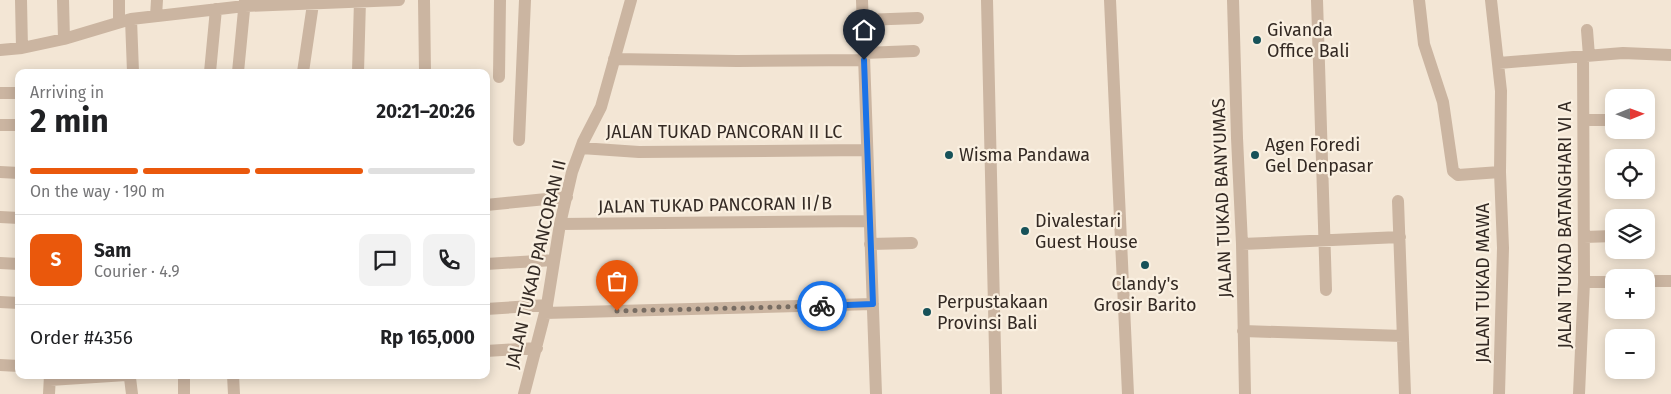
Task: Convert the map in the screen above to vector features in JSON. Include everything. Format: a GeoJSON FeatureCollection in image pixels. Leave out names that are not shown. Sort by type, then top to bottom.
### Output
{"type":"FeatureCollection","features":[{"type":"Feature","properties":{"kind":"street"},"geometry":{"type":"LineString","coordinates":[[21,0],[22,48]]}},
{"type":"Feature","properties":{"kind":"street"},"geometry":{"type":"LineString","coordinates":[[63,0],[64,39]]}},
{"type":"Feature","properties":{"kind":"street"},"geometry":{"type":"LineString","coordinates":[[119,0],[125,21],[133,69]]}},
{"type":"Feature","properties":{"kind":"street"},"geometry":{"type":"LineString","coordinates":[[156,16],[157,0]]}},
{"type":"Feature","properties":{"kind":"street"},"geometry":{"type":"LineString","coordinates":[[0,50],[22,48],[64,39],[125,21],[216,9],[245,3],[313,4],[399,0]]}},
{"type":"Feature","properties":{"kind":"street"},"geometry":{"type":"LineString","coordinates":[[424,0],[425,69]]}},
{"type":"Feature","properties":{"kind":"street"},"geometry":{"type":"LineString","coordinates":[[498,77],[500,0]]}},
{"type":"Feature","properties":{"kind":"street"},"geometry":{"type":"LineString","coordinates":[[519,140],[525,0]]}},
{"type":"Feature","properties":{"kind":"street","name":"JALAN TUKAD PANCORAN II"},"geometry":{"type":"LineString","coordinates":[[524,394],[546,309],[560,224],[572,172],[580,148],[601,107],[631,0]]}},
{"type":"Feature","properties":{"kind":"street"},"geometry":{"type":"LineString","coordinates":[[862,0],[876,394]]}},
{"type":"Feature","properties":{"kind":"street"},"geometry":{"type":"LineString","coordinates":[[987,0],[996,394]]}},
{"type":"Feature","properties":{"kind":"street"},"geometry":{"type":"LineString","coordinates":[[1110,0],[1128,394]]}},
{"type":"Feature","properties":{"kind":"street","name":"JALAN TUKAD BANYUMAS"},"geometry":{"type":"LineString","coordinates":[[1233,0],[1242,244],[1245,394]]}},
{"type":"Feature","properties":{"kind":"street"},"geometry":{"type":"LineString","coordinates":[[1317,0],[1326,290]]}},
{"type":"Feature","properties":{"kind":"street"},"geometry":{"type":"LineString","coordinates":[[1420,0],[1424,44],[1443,102],[1453,171],[1458,175],[1500,172]]}},
{"type":"Feature","properties":{"kind":"street","name":"JALAN TUKAD MAWA"},"geometry":{"type":"LineString","coordinates":[[1491,0],[1501,91],[1500,172],[1503,248],[1499,394]]}},
{"type":"Feature","properties":{"kind":"street"},"geometry":{"type":"LineString","coordinates":[[358,69],[360,1]]}},
{"type":"Feature","properties":{"kind":"street"},"geometry":{"type":"LineString","coordinates":[[238,69],[245,3]]}},
{"type":"Feature","properties":{"kind":"street"},"geometry":{"type":"LineString","coordinates":[[303,69],[313,4]]}},
{"type":"Feature","properties":{"kind":"street"},"geometry":{"type":"LineString","coordinates":[[210,69],[216,9]]}},
{"type":"Feature","properties":{"kind":"street"},"geometry":{"type":"LineString","coordinates":[[863,20],[918,18]]}},
{"type":"Feature","properties":{"kind":"street","name":"JALAN TUKAD BATANGHARI VI A"},"geometry":{"type":"LineString","coordinates":[[1579,394],[1584,282],[1584,120],[1587,30]]}},
{"type":"Feature","properties":{"kind":"street"},"geometry":{"type":"LineString","coordinates":[[614,59],[738,61],[864,57],[914,51]]}},
{"type":"Feature","properties":{"kind":"street"},"geometry":{"type":"LineString","coordinates":[[1499,63],[1632,52],[1671,55]]}},
{"type":"Feature","properties":{"kind":"street"},"geometry":{"type":"LineString","coordinates":[[0,92],[15,93]]}},
{"type":"Feature","properties":{"kind":"street"},"geometry":{"type":"LineString","coordinates":[[1584,120],[1605,120]]}},
{"type":"Feature","properties":{"kind":"street"},"geometry":{"type":"LineString","coordinates":[[0,125],[15,125]]}},
{"type":"Feature","properties":{"kind":"street","name":"JALAN TUKAD PANCORAN II LC"},"geometry":{"type":"LineString","coordinates":[[580,148],[648,152],[868,150]]}},
{"type":"Feature","properties":{"kind":"street"},"geometry":{"type":"LineString","coordinates":[[0,172],[15,173]]}},
{"type":"Feature","properties":{"kind":"street"},"geometry":{"type":"LineString","coordinates":[[490,204],[567,197]]}},
{"type":"Feature","properties":{"kind":"street"},"geometry":{"type":"LineString","coordinates":[[1398,201],[1405,394]]}},
{"type":"Feature","properties":{"kind":"street"},"geometry":{"type":"LineString","coordinates":[[0,217],[15,218]]}},
{"type":"Feature","properties":{"kind":"street","name":"JALAN TUKAD PANCORAN II/B"},"geometry":{"type":"LineString","coordinates":[[560,224],[869,221]]}},
{"type":"Feature","properties":{"kind":"street"},"geometry":{"type":"LineString","coordinates":[[1584,237],[1605,236]]}},
{"type":"Feature","properties":{"kind":"street"},"geometry":{"type":"LineString","coordinates":[[1242,244],[1400,238]]}},
{"type":"Feature","properties":{"kind":"street"},"geometry":{"type":"LineString","coordinates":[[870,244],[912,242]]}},
{"type":"Feature","properties":{"kind":"street"},"geometry":{"type":"LineString","coordinates":[[490,264],[554,260]]}},
{"type":"Feature","properties":{"kind":"street"},"geometry":{"type":"LineString","coordinates":[[0,263],[15,264]]}},
{"type":"Feature","properties":{"kind":"street"},"geometry":{"type":"LineString","coordinates":[[1655,281],[1671,281]]}},
{"type":"Feature","properties":{"kind":"street"},"geometry":{"type":"LineString","coordinates":[[1584,282],[1605,282]]}},
{"type":"Feature","properties":{"kind":"street"},"geometry":{"type":"LineString","coordinates":[[0,302],[15,303]]}},
{"type":"Feature","properties":{"kind":"street"},"geometry":{"type":"LineString","coordinates":[[490,309],[873,304]]}},
{"type":"Feature","properties":{"kind":"street"},"geometry":{"type":"LineString","coordinates":[[1243,331],[1403,336]]}},
{"type":"Feature","properties":{"kind":"street"},"geometry":{"type":"LineString","coordinates":[[490,351],[537,348]]}},
{"type":"Feature","properties":{"kind":"street"},"geometry":{"type":"LineString","coordinates":[[0,365],[15,366]]}},
{"type":"Feature","properties":{"kind":"street"},"geometry":{"type":"LineString","coordinates":[[49,394],[50,379]]}},
{"type":"Feature","properties":{"kind":"street"},"geometry":{"type":"LineString","coordinates":[[130,379],[132,394]]}},
{"type":"Feature","properties":{"kind":"street"},"geometry":{"type":"LineString","coordinates":[[184,379],[184,394]]}},
{"type":"Feature","properties":{"kind":"street"},"geometry":{"type":"LineString","coordinates":[[233,379],[234,394]]}},
{"type":"Feature","properties":{"kind":"way so far"},"geometry":{"type":"LineString","coordinates":[[617,311],[822,306]]}},
{"type":"Feature","properties":{"kind":"place","name":"Givanda Office Bali"},"geometry":{"type":"Point","coordinates":[1257,40]}},
{"type":"Feature","properties":{"kind":"place","name":"Wisma Pandawa"},"geometry":{"type":"Point","coordinates":[949,155]}},
{"type":"Feature","properties":{"kind":"place","name":"Agen Foredi Gel Denpasar"},"geometry":{"type":"Point","coordinates":[1255,155]}},
{"type":"Feature","properties":{"kind":"place","name":"Divalestari Guest House"},"geometry":{"type":"Point","coordinates":[1025,231]}},
{"type":"Feature","properties":{"kind":"place","name":"Clandy's Grosir Barito"},"geometry":{"type":"Point","coordinates":[1145,265]}},
{"type":"Feature","properties":{"kind":"place","name":"Perpustakaan Provinsi Bali"},"geometry":{"type":"Point","coordinates":[927,312]}},
{"type":"Feature","properties":{"kind":"route"},"geometry":{"type":"LineString","coordinates":[[822,306],[873,304],[864,60]]}}]}
